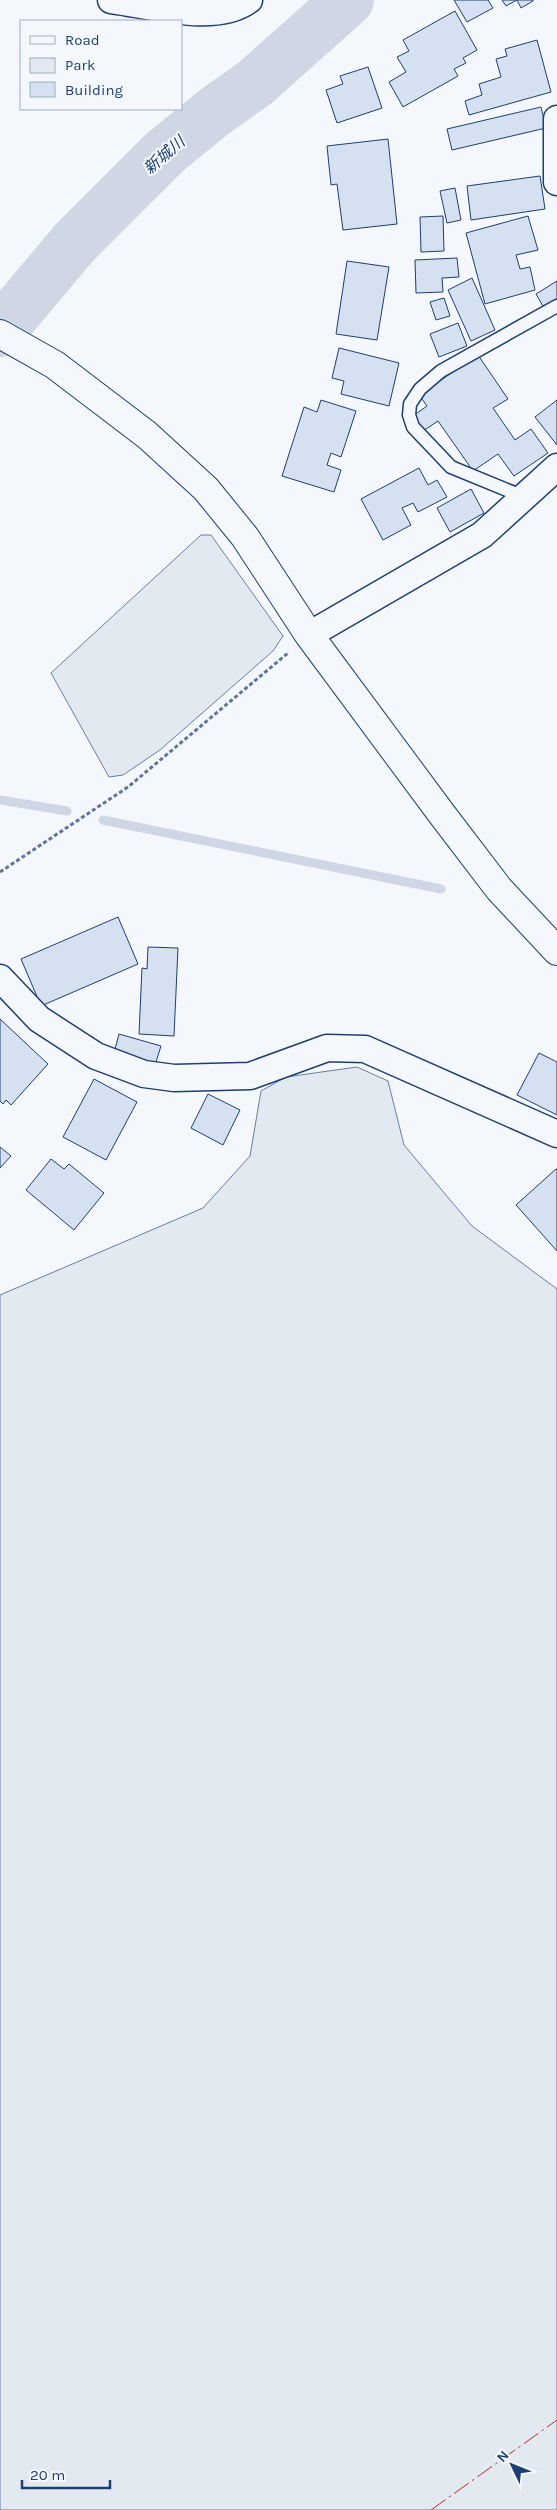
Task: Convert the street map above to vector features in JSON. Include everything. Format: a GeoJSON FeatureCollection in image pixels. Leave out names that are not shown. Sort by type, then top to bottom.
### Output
{"type":"FeatureCollection","features":[{"type":"Feature","properties":{"kind":"street"},"geometry":{"type":"LineString","coordinates":[[111,0],[209,14],[238,8],[249,0]]}},
{"type":"Feature","properties":{"kind":"street"},"geometry":{"type":"LineString","coordinates":[[557,119],[557,182]]}},
{"type":"Feature","properties":{"kind":"street"},"geometry":{"type":"LineString","coordinates":[[0,334],[55,365],[147,435],[206,488],[245,537],[309,636],[499,888],[557,951]]}},
{"type":"Feature","properties":{"kind":"street"},"geometry":{"type":"LineString","coordinates":[[309,636],[482,536],[557,467]]}},
{"type":"Feature","properties":{"kind":"street"},"geometry":{"type":"LineString","coordinates":[[0,978],[39,1019],[96,1056],[144,1074],[174,1078],[250,1076],[327,1048],[365,1049],[557,1134]]}},
{"type":"Feature","properties":{"kind":"lane"},"geometry":{"type":"LineString","coordinates":[[524,497],[451,467],[412,426],[409,415],[410,404],[420,388],[441,371],[557,306]]}},
{"type":"Feature","properties":{"kind":"path"},"geometry":{"type":"LineString","coordinates":[[0,872],[128,787],[309,636]]}},
{"type":"Feature","properties":{"kind":"green space"},"geometry":{"type":"Polygon","coordinates":[[[201,535],[211,535],[283,636],[273,651],[160,750],[123,775],[109,777],[51,673],[201,535]]]}},
{"type":"Feature","properties":{"kind":"green space"},"geometry":{"type":"Polygon","coordinates":[[[357,1067],[388,1081],[404,1145],[472,1226],[557,1289],[557,2510],[0,2510],[0,1295],[203,1208],[250,1156],[261,1091],[286,1077],[357,1067]]]}},
{"type":"Feature","properties":{"kind":"building"},"geometry":{"type":"Polygon","coordinates":[[[454,0],[488,0],[493,8],[467,22],[454,0]]]}},
{"type":"Feature","properties":{"kind":"building"},"geometry":{"type":"Polygon","coordinates":[[[502,0],[517,0],[506,6],[502,0]]]}},
{"type":"Feature","properties":{"kind":"building"},"geometry":{"type":"Polygon","coordinates":[[[517,0],[533,0],[533,1],[521,8],[517,0]]]}},
{"type":"Feature","properties":{"kind":"building"},"geometry":{"type":"Polygon","coordinates":[[[455,11],[477,50],[463,58],[466,63],[454,69],[458,76],[403,107],[389,82],[406,72],[397,57],[409,51],[403,40],[455,11]]]}},
{"type":"Feature","properties":{"kind":"building"},"geometry":{"type":"Polygon","coordinates":[[[537,40],[551,92],[469,115],[465,101],[482,95],[479,84],[501,77],[496,59],[507,56],[505,49],[537,40]]]}},
{"type":"Feature","properties":{"kind":"building"},"geometry":{"type":"Polygon","coordinates":[[[368,67],[382,108],[337,123],[326,90],[343,84],[340,76],[368,67]]]}},
{"type":"Feature","properties":{"kind":"building"},"geometry":{"type":"Polygon","coordinates":[[[541,107],[546,128],[452,150],[447,129],[541,107]]]}},
{"type":"Feature","properties":{"kind":"building"},"geometry":{"type":"Polygon","coordinates":[[[388,139],[397,224],[343,230],[337,184],[331,185],[327,146],[388,139]]]}},
{"type":"Feature","properties":{"kind":"building"},"geometry":{"type":"Polygon","coordinates":[[[540,176],[545,209],[471,220],[467,186],[540,176]]]}},
{"type":"Feature","properties":{"kind":"building"},"geometry":{"type":"Polygon","coordinates":[[[455,188],[461,220],[447,223],[440,191],[455,188]]]}},
{"type":"Feature","properties":{"kind":"building"},"geometry":{"type":"Polygon","coordinates":[[[443,216],[444,251],[421,252],[420,217],[443,216]]]}},
{"type":"Feature","properties":{"kind":"building"},"geometry":{"type":"Polygon","coordinates":[[[528,216],[538,250],[516,255],[520,269],[530,267],[535,290],[485,304],[466,233],[528,216]]]}},
{"type":"Feature","properties":{"kind":"building"},"geometry":{"type":"Polygon","coordinates":[[[457,258],[459,277],[442,278],[443,292],[416,293],[415,260],[457,258]]]}},
{"type":"Feature","properties":{"kind":"building"},"geometry":{"type":"Polygon","coordinates":[[[347,261],[389,267],[377,340],[336,334],[347,261]]]}},
{"type":"Feature","properties":{"kind":"building"},"geometry":{"type":"Polygon","coordinates":[[[472,278],[495,330],[471,341],[448,290],[472,278]]]}},
{"type":"Feature","properties":{"kind":"building"},"geometry":{"type":"Polygon","coordinates":[[[557,281],[557,300],[544,308],[536,294],[557,281]]]}},
{"type":"Feature","properties":{"kind":"building"},"geometry":{"type":"Polygon","coordinates":[[[444,298],[450,316],[436,320],[430,302],[444,298]]]}},
{"type":"Feature","properties":{"kind":"building"},"geometry":{"type":"Polygon","coordinates":[[[458,323],[467,346],[439,357],[430,334],[458,323]]]}},
{"type":"Feature","properties":{"kind":"building"},"geometry":{"type":"Polygon","coordinates":[[[339,348],[399,363],[389,406],[341,394],[344,381],[332,378],[339,348]]]}},
{"type":"Feature","properties":{"kind":"building"},"geometry":{"type":"Polygon","coordinates":[[[478,355],[508,399],[493,408],[515,440],[531,429],[548,453],[514,476],[498,454],[473,471],[438,421],[423,431],[413,416],[427,406],[419,395],[478,355]]]}},
{"type":"Feature","properties":{"kind":"building"},"geometry":{"type":"Polygon","coordinates":[[[321,400],[356,411],[341,457],[331,453],[327,465],[341,470],[334,492],[282,476],[304,407],[317,412],[321,400]]]}},
{"type":"Feature","properties":{"kind":"building"},"geometry":{"type":"Polygon","coordinates":[[[557,400],[557,445],[535,417],[557,400]]]}},
{"type":"Feature","properties":{"kind":"building"},"geometry":{"type":"Polygon","coordinates":[[[419,468],[428,485],[437,480],[447,497],[418,512],[413,503],[402,508],[411,525],[383,540],[361,499],[419,468]]]}},
{"type":"Feature","properties":{"kind":"building"},"geometry":{"type":"Polygon","coordinates":[[[471,489],[484,513],[450,532],[437,508],[471,489]]]}},
{"type":"Feature","properties":{"kind":"building"},"geometry":{"type":"Polygon","coordinates":[[[118,917],[138,964],[41,1006],[21,959],[118,917]]]}},
{"type":"Feature","properties":{"kind":"building"},"geometry":{"type":"Polygon","coordinates":[[[148,947],[178,948],[174,1036],[139,1034],[142,968],[147,969],[148,947]]]}},
{"type":"Feature","properties":{"kind":"building"},"geometry":{"type":"Polygon","coordinates":[[[0,1019],[48,1064],[11,1105],[6,1100],[3,1104],[0,1101],[0,1019]]]}},
{"type":"Feature","properties":{"kind":"building"},"geometry":{"type":"Polygon","coordinates":[[[119,1034],[161,1046],[155,1065],[114,1053],[119,1034]]]}},
{"type":"Feature","properties":{"kind":"building"},"geometry":{"type":"Polygon","coordinates":[[[539,1053],[557,1062],[557,1115],[517,1095],[539,1053]]]}},
{"type":"Feature","properties":{"kind":"building"},"geometry":{"type":"Polygon","coordinates":[[[94,1079],[137,1102],[106,1160],[63,1137],[94,1079]]]}},
{"type":"Feature","properties":{"kind":"building"},"geometry":{"type":"Polygon","coordinates":[[[208,1094],[240,1110],[223,1145],[191,1128],[208,1094]]]}},
{"type":"Feature","properties":{"kind":"building"},"geometry":{"type":"Polygon","coordinates":[[[0,1147],[11,1156],[0,1168],[0,1147]]]}},
{"type":"Feature","properties":{"kind":"building"},"geometry":{"type":"Polygon","coordinates":[[[51,1159],[64,1169],[69,1164],[104,1193],[74,1230],[26,1190],[51,1159]]]}},
{"type":"Feature","properties":{"kind":"building"},"geometry":{"type":"Polygon","coordinates":[[[557,1169],[557,1251],[516,1205],[557,1169]]]}},
{"type":"Feature","properties":{"kind":"waterway","name":"新城川"},"geometry":{"type":"LineString","coordinates":[[0,331],[75,242],[164,153],[214,112],[255,83],[348,0]]}},
{"type":"Feature","properties":{"kind":"waterway"},"geometry":{"type":"LineString","coordinates":[[0,800],[67,811]]}},
{"type":"Feature","properties":{"kind":"waterway"},"geometry":{"type":"LineString","coordinates":[[103,820],[441,889]]}},
{"type":"Feature","properties":{"kind":"power"},"geometry":{"type":"LineString","coordinates":[[431,2510],[557,2420]]}}]}
